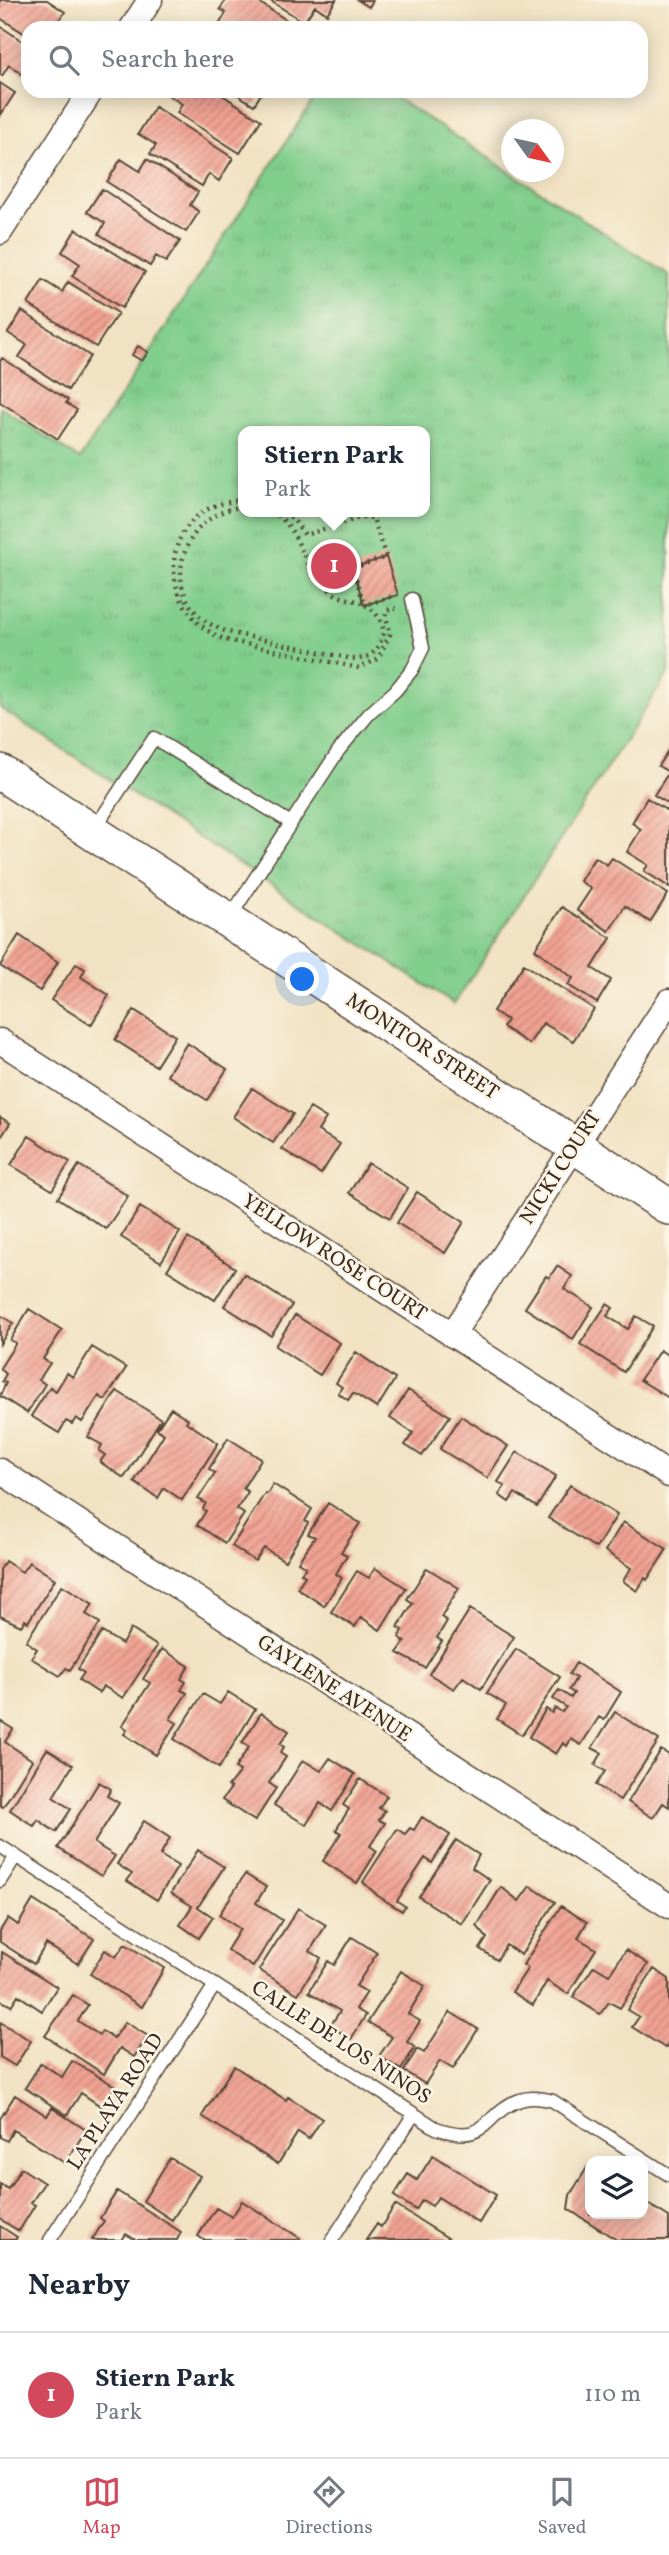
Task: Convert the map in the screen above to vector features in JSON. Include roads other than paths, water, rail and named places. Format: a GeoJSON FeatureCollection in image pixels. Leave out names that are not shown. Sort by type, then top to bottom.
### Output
{"type":"FeatureCollection","features":[{"type":"Feature","properties":{"kind":"street"},"geometry":{"type":"LineString","coordinates":[[136,21],[150,0]]}},
{"type":"Feature","properties":{"kind":"street"},"geometry":{"type":"LineString","coordinates":[[0,232],[86,98]]}},
{"type":"Feature","properties":{"kind":"street","name":"MONITOR STREET"},"geometry":{"type":"LineString","coordinates":[[0,772],[669,1207]]}},
{"type":"Feature","properties":{"kind":"street","name":"NICKI COURT"},"geometry":{"type":"LineString","coordinates":[[452,1335],[669,1001]]}},
{"type":"Feature","properties":{"kind":"street","name":"YELLOW ROSE COURT"},"geometry":{"type":"LineString","coordinates":[[0,1041],[669,1475]]}},
{"type":"Feature","properties":{"kind":"street","name":"GAYLENE AVENUE"},"geometry":{"type":"LineString","coordinates":[[0,1471],[669,1906]]}},
{"type":"Feature","properties":{"kind":"lane"},"geometry":{"type":"LineString","coordinates":[[228,920],[339,750],[369,714],[395,691],[412,670],[423,648],[407,604]]}},
{"type":"Feature","properties":{"kind":"lane"},"geometry":{"type":"LineString","coordinates":[[93,832],[154,738],[291,823]]}},
{"type":"Feature","properties":{"kind":"lane","name":"CALLE DE LOS NINOS"},"geometry":{"type":"LineString","coordinates":[[0,1846],[436,2128],[453,2134],[471,2133],[486,2126],[506,2107],[521,2099],[537,2097],[553,2101],[669,2175]]}},
{"type":"Feature","properties":{"kind":"lane"},"geometry":{"type":"LineString","coordinates":[[0,1881],[16,1856]]}},
{"type":"Feature","properties":{"kind":"lane","name":"LA PLAYA ROAD"},"geometry":{"type":"LineString","coordinates":[[50,2240],[215,1985]]}},
{"type":"Feature","properties":{"kind":"lane"},"geometry":{"type":"LineString","coordinates":[[332,2240],[414,2113]]}},
{"type":"Feature","properties":{"kind":"place","name":"Stiern Park"},"geometry":{"type":"Point","coordinates":[334,566]}}]}
